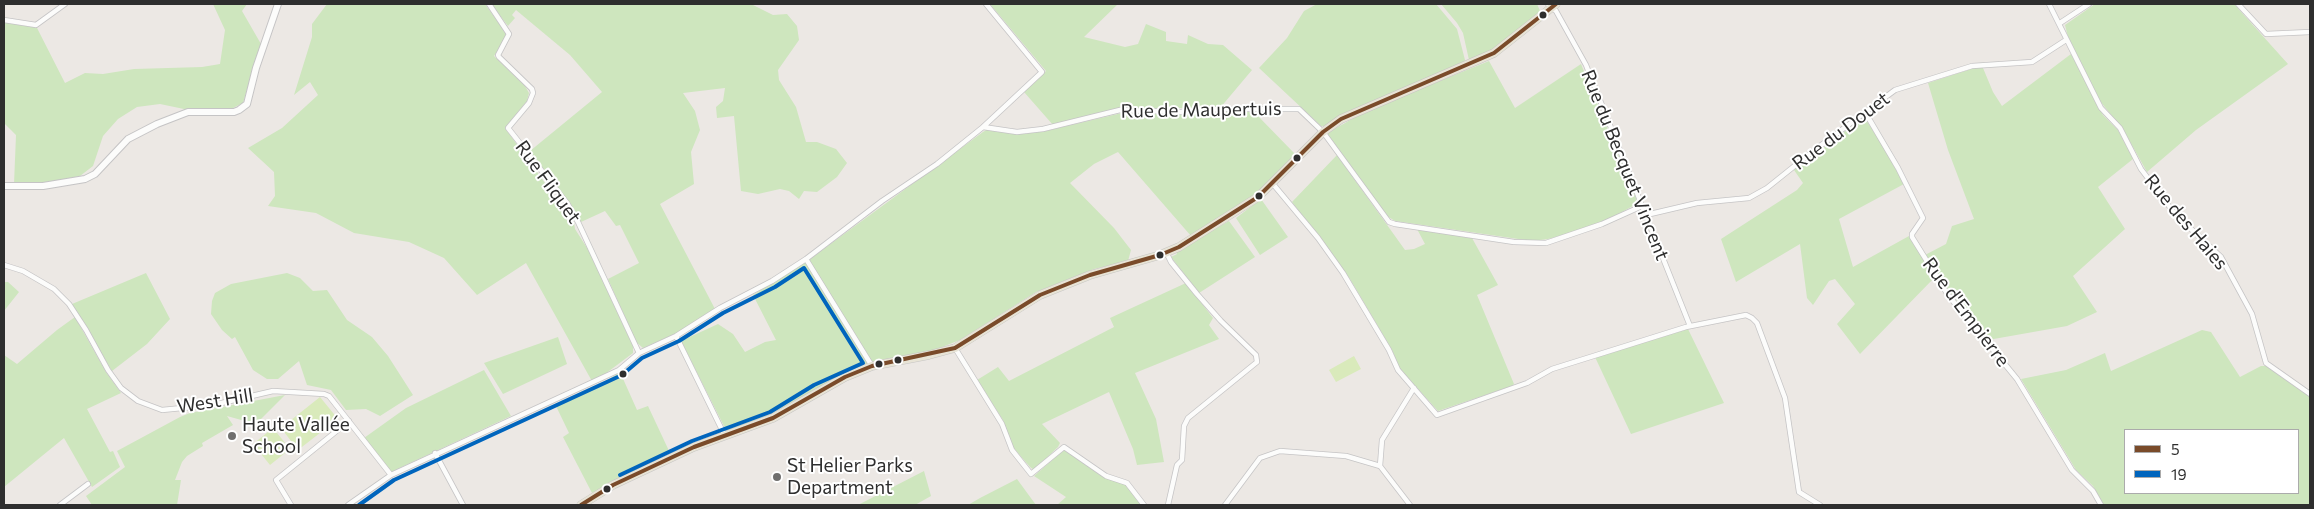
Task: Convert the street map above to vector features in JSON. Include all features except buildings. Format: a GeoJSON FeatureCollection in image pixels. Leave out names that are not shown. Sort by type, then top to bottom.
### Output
{"type":"FeatureCollection","features":[{"type":"Feature","properties":{"kind":"main road"},"geometry":{"type":"LineString","coordinates":[[582,505],[614,485],[694,447],[773,418],[817,391],[845,377],[872,366],[929,356],[955,348],[1040,295],[1090,275],[1166,252],[1194,238],[1258,197],[1323,132],[1341,119],[1369,105],[1494,53],[1552,5]]}},
{"type":"Feature","properties":{"kind":"street"},"geometry":{"type":"LineString","coordinates":[[4,20],[36,25],[65,4]]}},
{"type":"Feature","properties":{"kind":"street"},"geometry":{"type":"LineString","coordinates":[[4,186],[50,186],[85,179],[95,174],[128,140],[173,118],[188,112],[234,112],[239,110],[247,104],[256,68],[278,4]]}},
{"type":"Feature","properties":{"kind":"street","name":"Rue Fliquet"},"geometry":{"type":"LineString","coordinates":[[489,4],[509,34],[498,55],[532,89],[533,93],[529,103],[508,128],[556,188],[578,222],[639,353]]}},
{"type":"Feature","properties":{"kind":"street"},"geometry":{"type":"LineString","coordinates":[[348,505],[390,475],[619,370],[639,353],[676,336],[720,308],[772,282],[806,259],[882,201],[937,164],[983,127],[1042,72],[986,4]]}},
{"type":"Feature","properties":{"kind":"street","name":"Rue des Haies"},"geometry":{"type":"LineString","coordinates":[[2049,4],[2101,108],[2120,128],[2142,169],[2175,214],[2221,258],[2252,314],[2266,363],[2310,394]]}},
{"type":"Feature","properties":{"kind":"street"},"geometry":{"type":"LineString","coordinates":[[2060,23],[2089,4]]}},
{"type":"Feature","properties":{"kind":"street"},"geometry":{"type":"LineString","coordinates":[[2238,4],[2266,34],[2310,32]]}},
{"type":"Feature","properties":{"kind":"street","name":"Rue du Becquet Vincent"},"geometry":{"type":"LineString","coordinates":[[1552,5],[1586,66],[1690,326]]}},
{"type":"Feature","properties":{"kind":"street","name":"Rue du Douet"},"geometry":{"type":"LineString","coordinates":[[1646,215],[1697,203],[1749,198],[1768,188],[1895,90],[1972,66],[2032,62],[2066,40]]}},
{"type":"Feature","properties":{"kind":"street","name":"Rue de Maupertuis"},"geometry":{"type":"LineString","coordinates":[[983,127],[1017,132],[1043,129],[1120,110],[1180,112],[1219,109],[1299,109],[1323,132],[1389,222],[1395,224],[1514,242],[1546,243],[1602,224],[1642,206]]}},
{"type":"Feature","properties":{"kind":"street","name":"Rue d'Empierre"},"geometry":{"type":"LineString","coordinates":[[1865,112],[1894,161],[1923,218],[1912,234],[1912,237],[1948,295],[2017,379],[2072,470],[2093,491],[2102,505]]}},
{"type":"Feature","properties":{"kind":"street"},"geometry":{"type":"LineString","coordinates":[[1273,184],[1318,238],[1343,273],[1389,350],[1398,370],[1437,415],[1527,383],[1552,369],[1690,326],[1746,315],[1757,323],[1785,398],[1799,492],[1820,505]]}},
{"type":"Feature","properties":{"kind":"street"},"geometry":{"type":"LineString","coordinates":[[1166,252],[1171,262],[1197,294],[1221,321],[1256,355],[1257,362],[1188,418],[1184,426],[1182,460],[1177,465],[1168,505]]}},
{"type":"Feature","properties":{"kind":"street"},"geometry":{"type":"LineString","coordinates":[[806,259],[872,366]]}},
{"type":"Feature","properties":{"kind":"street","name":"West Hill"},"geometry":{"type":"LineString","coordinates":[[4,265],[23,271],[54,289],[69,304],[108,370],[121,388],[138,400],[162,410],[213,405],[273,391],[324,394],[329,396],[390,475]]}},
{"type":"Feature","properties":{"kind":"street"},"geometry":{"type":"LineString","coordinates":[[676,336],[725,437]]}},
{"type":"Feature","properties":{"kind":"street"},"geometry":{"type":"LineString","coordinates":[[955,348],[1002,424],[1012,450],[1031,474],[1064,447],[1106,476],[1127,483],[1144,505]]}},
{"type":"Feature","properties":{"kind":"street"},"geometry":{"type":"LineString","coordinates":[[1380,466],[1382,440],[1414,388]]}},
{"type":"Feature","properties":{"kind":"street"},"geometry":{"type":"LineString","coordinates":[[291,505],[276,480],[349,421]]}},
{"type":"Feature","properties":{"kind":"street"},"geometry":{"type":"LineString","coordinates":[[1225,505],[1260,458],[1280,451],[1346,456],[1380,466],[1410,505]]}},
{"type":"Feature","properties":{"kind":"street"},"geometry":{"type":"LineString","coordinates":[[435,453],[463,505]]}},
{"type":"Feature","properties":{"kind":"street"},"geometry":{"type":"LineString","coordinates":[[60,505],[88,484]]}},
{"type":"Feature","properties":{"kind":"green space"},"geometry":{"type":"Polygon","coordinates":[[[213,4],[247,4],[242,11],[261,44],[243,103],[231,109],[184,109],[160,104],[137,107],[118,119],[103,136],[93,166],[80,176],[42,184],[14,184],[16,135],[4,123],[4,22],[36,26],[65,83],[85,73],[103,74],[134,69],[202,67],[220,64],[225,30],[213,4]]]}},
{"type":"Feature","properties":{"kind":"green space"},"geometry":{"type":"Polygon","coordinates":[[[327,4],[485,4],[506,33],[505,39],[494,56],[525,86],[529,93],[527,101],[505,128],[574,223],[575,229],[589,251],[633,346],[633,353],[593,383],[526,263],[477,295],[444,258],[409,242],[354,233],[316,213],[268,206],[275,196],[274,172],[248,148],[282,128],[318,95],[310,82],[294,95],[312,37],[312,24],[327,4]]]}},
{"type":"Feature","properties":{"kind":"green space"},"geometry":{"type":"Polygon","coordinates":[[[491,4],[751,4],[773,15],[787,14],[797,26],[799,40],[778,70],[779,80],[796,107],[806,142],[817,142],[836,149],[847,163],[837,177],[817,192],[804,191],[799,199],[789,191],[780,189],[758,194],[741,191],[734,116],[717,118],[716,107],[723,101],[725,88],[683,93],[695,111],[700,130],[691,152],[694,184],[660,204],[715,309],[677,333],[643,348],[636,342],[608,279],[639,263],[620,225],[616,226],[605,211],[581,222],[530,151],[602,92],[570,55],[516,10],[512,15],[515,18],[508,26],[491,4]]]}},
{"type":"Feature","properties":{"kind":"green space"},"geometry":{"type":"Polygon","coordinates":[[[990,4],[1118,4],[1084,37],[1125,47],[1138,44],[1146,24],[1166,32],[1166,41],[1187,44],[1188,35],[1208,44],[1223,45],[1252,70],[1220,108],[1120,108],[1053,125],[1024,92],[1046,71],[990,4]]]}},
{"type":"Feature","properties":{"kind":"green space"},"geometry":{"type":"Polygon","coordinates":[[[1317,4],[1436,4],[1457,29],[1465,60],[1464,63],[1354,109],[1321,126],[1259,68],[1287,38],[1304,11],[1317,4]]]}},
{"type":"Feature","properties":{"kind":"green space"},"geometry":{"type":"Polygon","coordinates":[[[1441,4],[1537,4],[1541,13],[1489,53],[1469,60],[1463,33],[1441,4]]]}},
{"type":"Feature","properties":{"kind":"green space"},"geometry":{"type":"Polygon","coordinates":[[[2095,4],[2234,4],[2288,64],[2196,130],[2147,172],[2124,131],[2100,101],[2069,41],[2065,25],[2095,4]]]}},
{"type":"Feature","properties":{"kind":"green space"},"geometry":{"type":"Polygon","coordinates":[[[2071,54],[2103,115],[2118,130],[2133,159],[2098,187],[2125,229],[2073,276],[2097,312],[2067,326],[1988,340],[1939,278],[1925,255],[1946,244],[1952,226],[1974,219],[1948,150],[1928,83],[1974,68],[1983,68],[1993,92],[2002,106],[2071,54]]]}},
{"type":"Feature","properties":{"kind":"green space"},"geometry":{"type":"Polygon","coordinates":[[[1489,61],[1515,108],[1581,64],[1638,203],[1608,220],[1574,232],[1532,241],[1395,221],[1387,216],[1327,135],[1329,132],[1368,110],[1489,61]]]}},
{"type":"Feature","properties":{"kind":"green space"},"geometry":{"type":"Polygon","coordinates":[[[1224,110],[1258,110],[1257,115],[1296,155],[1262,190],[1191,236],[1118,152],[1094,164],[1070,183],[1114,228],[1131,250],[1128,261],[1094,269],[1036,292],[960,340],[932,351],[840,376],[767,416],[727,432],[681,341],[718,324],[733,334],[745,352],[765,342],[776,340],[753,295],[810,259],[983,132],[988,129],[1020,134],[1045,131],[1122,113],[1184,115],[1224,110]]]}},
{"type":"Feature","properties":{"kind":"green space"},"geometry":{"type":"Polygon","coordinates":[[[1864,117],[1882,144],[1904,184],[1839,219],[1853,267],[1909,236],[1935,277],[1860,354],[1837,324],[1855,304],[1835,279],[1829,281],[1813,305],[1807,298],[1800,244],[1736,282],[1721,239],[1797,190],[1803,183],[1794,170],[1864,117]]]}},
{"type":"Feature","properties":{"kind":"green space"},"geometry":{"type":"Polygon","coordinates":[[[1337,155],[1405,250],[1414,249],[1425,244],[1417,229],[1472,238],[1498,285],[1477,295],[1514,384],[1512,386],[1438,411],[1400,369],[1392,350],[1350,279],[1292,202],[1337,155]]]}},
{"type":"Feature","properties":{"kind":"green space"},"geometry":{"type":"Polygon","coordinates":[[[1261,199],[1288,237],[1260,255],[1236,218],[1261,199]]]}},
{"type":"Feature","properties":{"kind":"green space"},"geometry":{"type":"Polygon","coordinates":[[[1229,221],[1255,257],[1199,293],[1171,257],[1177,254],[1175,251],[1229,221]]]}},
{"type":"Feature","properties":{"kind":"green space"},"geometry":{"type":"Polygon","coordinates":[[[146,273],[170,319],[147,344],[112,371],[72,304],[146,273]]]}},
{"type":"Feature","properties":{"kind":"green space"},"geometry":{"type":"Polygon","coordinates":[[[287,273],[300,278],[313,291],[327,290],[347,320],[372,337],[388,356],[413,395],[380,416],[366,409],[346,410],[331,390],[307,385],[299,361],[278,379],[267,379],[253,370],[235,337],[232,339],[222,330],[211,314],[212,301],[215,293],[231,284],[287,273]]]}},
{"type":"Feature","properties":{"kind":"green space"},"geometry":{"type":"Polygon","coordinates":[[[4,282],[8,282],[19,292],[4,311],[4,282]]]}},
{"type":"Feature","properties":{"kind":"green space"},"geometry":{"type":"Polygon","coordinates":[[[1186,283],[1213,318],[1209,325],[1219,339],[1135,373],[1156,419],[1164,462],[1137,465],[1133,449],[1109,392],[1042,424],[1060,443],[1034,470],[1030,467],[1011,445],[1003,420],[977,380],[998,367],[1009,381],[1114,327],[1110,318],[1186,283]]]}},
{"type":"Feature","properties":{"kind":"green space"},"geometry":{"type":"Polygon","coordinates":[[[75,317],[106,372],[121,393],[87,409],[110,452],[113,451],[120,467],[92,487],[64,438],[4,487],[4,355],[17,364],[75,317]]]}},
{"type":"Feature","properties":{"kind":"green space"},"geometry":{"type":"Polygon","coordinates":[[[1688,329],[1724,403],[1631,434],[1595,357],[1688,329]]]}},
{"type":"Feature","properties":{"kind":"green space"},"geometry":{"type":"Polygon","coordinates":[[[2202,330],[2211,332],[2240,377],[2261,366],[2266,366],[2310,397],[2310,505],[2104,505],[2093,486],[2076,470],[2021,379],[2066,370],[2105,353],[2111,371],[2202,330]]]}},
{"type":"Feature","properties":{"kind":"green space"},"geometry":{"type":"Polygon","coordinates":[[[558,337],[567,364],[503,394],[484,363],[558,337]]]}},
{"type":"Feature","properties":{"kind":"green space"},"geometry":{"type":"Polygon","coordinates":[[[1354,356],[1361,369],[1336,382],[1329,370],[1354,356]]]}},
{"type":"Feature","properties":{"kind":"green space"},"geometry":{"type":"Polygon","coordinates":[[[484,370],[511,416],[391,472],[364,438],[406,408],[484,370]]]}},
{"type":"Feature","properties":{"kind":"green space"},"geometry":{"type":"Polygon","coordinates":[[[620,372],[637,410],[648,406],[670,453],[592,493],[563,437],[569,433],[555,404],[600,385],[620,372]]]}},
{"type":"Feature","properties":{"kind":"green space"},"geometry":{"type":"Polygon","coordinates":[[[285,395],[261,419],[252,423],[227,416],[233,425],[202,443],[203,446],[187,456],[182,462],[175,480],[181,480],[177,505],[92,505],[86,496],[125,467],[117,451],[180,417],[190,413],[285,395]]]}},
{"type":"Feature","properties":{"kind":"green space"},"geometry":{"type":"Polygon","coordinates":[[[320,397],[338,419],[298,450],[281,428],[320,397]]]}},
{"type":"Feature","properties":{"kind":"green space"},"geometry":{"type":"Polygon","coordinates":[[[273,428],[290,449],[270,465],[253,444],[273,428]]]}},
{"type":"Feature","properties":{"kind":"green space"},"geometry":{"type":"Polygon","coordinates":[[[1065,449],[1106,478],[1126,485],[1141,505],[1057,505],[1066,497],[1034,476],[1065,449]]]}},
{"type":"Feature","properties":{"kind":"green space"},"geometry":{"type":"Polygon","coordinates":[[[924,471],[931,496],[915,505],[858,505],[924,471]]]}},
{"type":"Feature","properties":{"kind":"green space"},"geometry":{"type":"Polygon","coordinates":[[[1017,479],[1036,505],[968,505],[980,498],[1017,479]]]}},
{"type":"Feature","properties":{"kind":"transit line","name":"5"},"geometry":{"type":"LineString","coordinates":[[581,505],[613,485],[694,447],[773,418],[845,377],[872,366],[955,348],[1040,295],[1090,275],[1160,255],[1179,247],[1258,197],[1323,132],[1341,119],[1494,53],[1556,4]]}},
{"type":"Feature","properties":{"kind":"transit line","name":"19"},"geometry":{"type":"LineString","coordinates":[[359,505],[394,480],[622,375],[642,358],[679,341],[723,313],[775,287],[804,268],[863,363],[814,385],[770,412],[692,441],[620,475]]}},
{"type":"Feature","properties":{"kind":"place","name":"Haute Vallée School"},"geometry":{"type":"Point","coordinates":[232,436]}},
{"type":"Feature","properties":{"kind":"place","name":"St Helier Parks Department"},"geometry":{"type":"Point","coordinates":[777,477]}}]}
